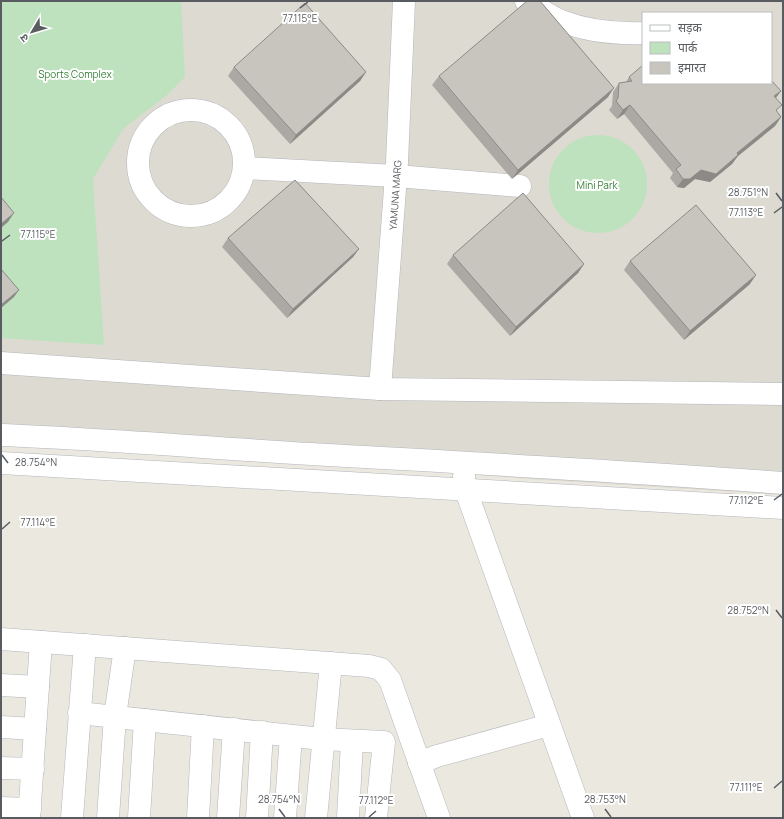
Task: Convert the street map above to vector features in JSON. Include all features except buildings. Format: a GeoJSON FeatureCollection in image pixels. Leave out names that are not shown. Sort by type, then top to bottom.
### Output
{"type":"FeatureCollection","features":[{"type":"Feature","properties":{"kind":"street","name":"YAMUNA MARG"},"geometry":{"type":"LineString","coordinates":[[380,389],[396,176],[404,1]]}},
{"type":"Feature","properties":{"kind":"street"},"geometry":{"type":"LineString","coordinates":[[526,1],[560,20],[576,26],[611,32],[642,33]]}},
{"type":"Feature","properties":{"kind":"street"},"geometry":{"type":"LineString","coordinates":[[179,110],[202,110],[222,119],[237,136],[242,146],[244,168],[238,189],[223,206],[203,215],[180,215],[160,206],[148,194],[140,180],[138,158],[144,136],[159,120],[179,110]]}},
{"type":"Feature","properties":{"kind":"street"},"geometry":{"type":"LineString","coordinates":[[244,168],[396,176],[520,186]]}},
{"type":"Feature","properties":{"kind":"street"},"geometry":{"type":"LineString","coordinates":[[1,363],[380,389],[783,394]]}},
{"type":"Feature","properties":{"kind":"street"},"geometry":{"type":"LineString","coordinates":[[1,435],[99,439],[311,454],[462,461],[783,483]]}},
{"type":"Feature","properties":{"kind":"street"},"geometry":{"type":"LineString","coordinates":[[462,461],[465,488],[583,818]]}},
{"type":"Feature","properties":{"kind":"street"},"geometry":{"type":"LineString","coordinates":[[1,463],[465,488],[783,508]]}},
{"type":"Feature","properties":{"kind":"street"},"geometry":{"type":"LineString","coordinates":[[1,639],[369,666],[381,669],[390,680],[439,818]]}},
{"type":"Feature","properties":{"kind":"street"},"geometry":{"type":"LineString","coordinates":[[1,808],[30,814],[41,642]]}},
{"type":"Feature","properties":{"kind":"street"},"geometry":{"type":"LineString","coordinates":[[72,818],[84,645]]}},
{"type":"Feature","properties":{"kind":"street"},"geometry":{"type":"LineString","coordinates":[[108,818],[115,716],[125,648]]}},
{"type":"Feature","properties":{"kind":"street"},"geometry":{"type":"LineString","coordinates":[[316,818],[330,663]]}},
{"type":"Feature","properties":{"kind":"street"},"geometry":{"type":"LineString","coordinates":[[1,685],[38,687]]}},
{"type":"Feature","properties":{"kind":"street"},"geometry":{"type":"LineString","coordinates":[[79,713],[291,736],[352,741],[384,742],[407,728]]}},
{"type":"Feature","properties":{"kind":"street"},"geometry":{"type":"LineString","coordinates":[[139,818],[145,720]]}},
{"type":"Feature","properties":{"kind":"street"},"geometry":{"type":"LineString","coordinates":[[419,763],[437,756],[549,725]]}},
{"type":"Feature","properties":{"kind":"street"},"geometry":{"type":"LineString","coordinates":[[198,818],[203,726]]}},
{"type":"Feature","properties":{"kind":"street"},"geometry":{"type":"LineString","coordinates":[[1,727],[35,729]]}},
{"type":"Feature","properties":{"kind":"street"},"geometry":{"type":"LineString","coordinates":[[228,818],[234,730]]}},
{"type":"Feature","properties":{"kind":"street"},"geometry":{"type":"LineString","coordinates":[[257,818],[262,732]]}},
{"type":"Feature","properties":{"kind":"street"},"geometry":{"type":"LineString","coordinates":[[285,818],[291,736]]}},
{"type":"Feature","properties":{"kind":"street"},"geometry":{"type":"LineString","coordinates":[[348,818],[352,741]]}},
{"type":"Feature","properties":{"kind":"street"},"geometry":{"type":"LineString","coordinates":[[376,818],[384,742]]}},
{"type":"Feature","properties":{"kind":"street"},"geometry":{"type":"LineString","coordinates":[[1,768],[32,769]]}},
{"type":"Feature","properties":{"kind":"shaded area"},"geometry":{"type":"Polygon","coordinates":[[[1,1],[783,1],[783,495],[529,479],[1,437],[1,1]]]}},
{"type":"Feature","properties":{"kind":"green space","name":"Sports Complex"},"geometry":{"type":"Polygon","coordinates":[[[1,1],[181,1],[185,77],[167,95],[123,129],[93,179],[104,345],[1,338],[1,1]]]}},
{"type":"Feature","properties":{"kind":"green space","name":"Mini Park"},"geometry":{"type":"Polygon","coordinates":[[[588,135],[608,135],[617,138],[633,149],[644,165],[647,174],[647,194],[644,203],[633,219],[617,230],[608,233],[588,233],[571,225],[563,219],[557,211],[549,194],[549,174],[557,157],[563,149],[571,143],[588,135]]]}}]}
